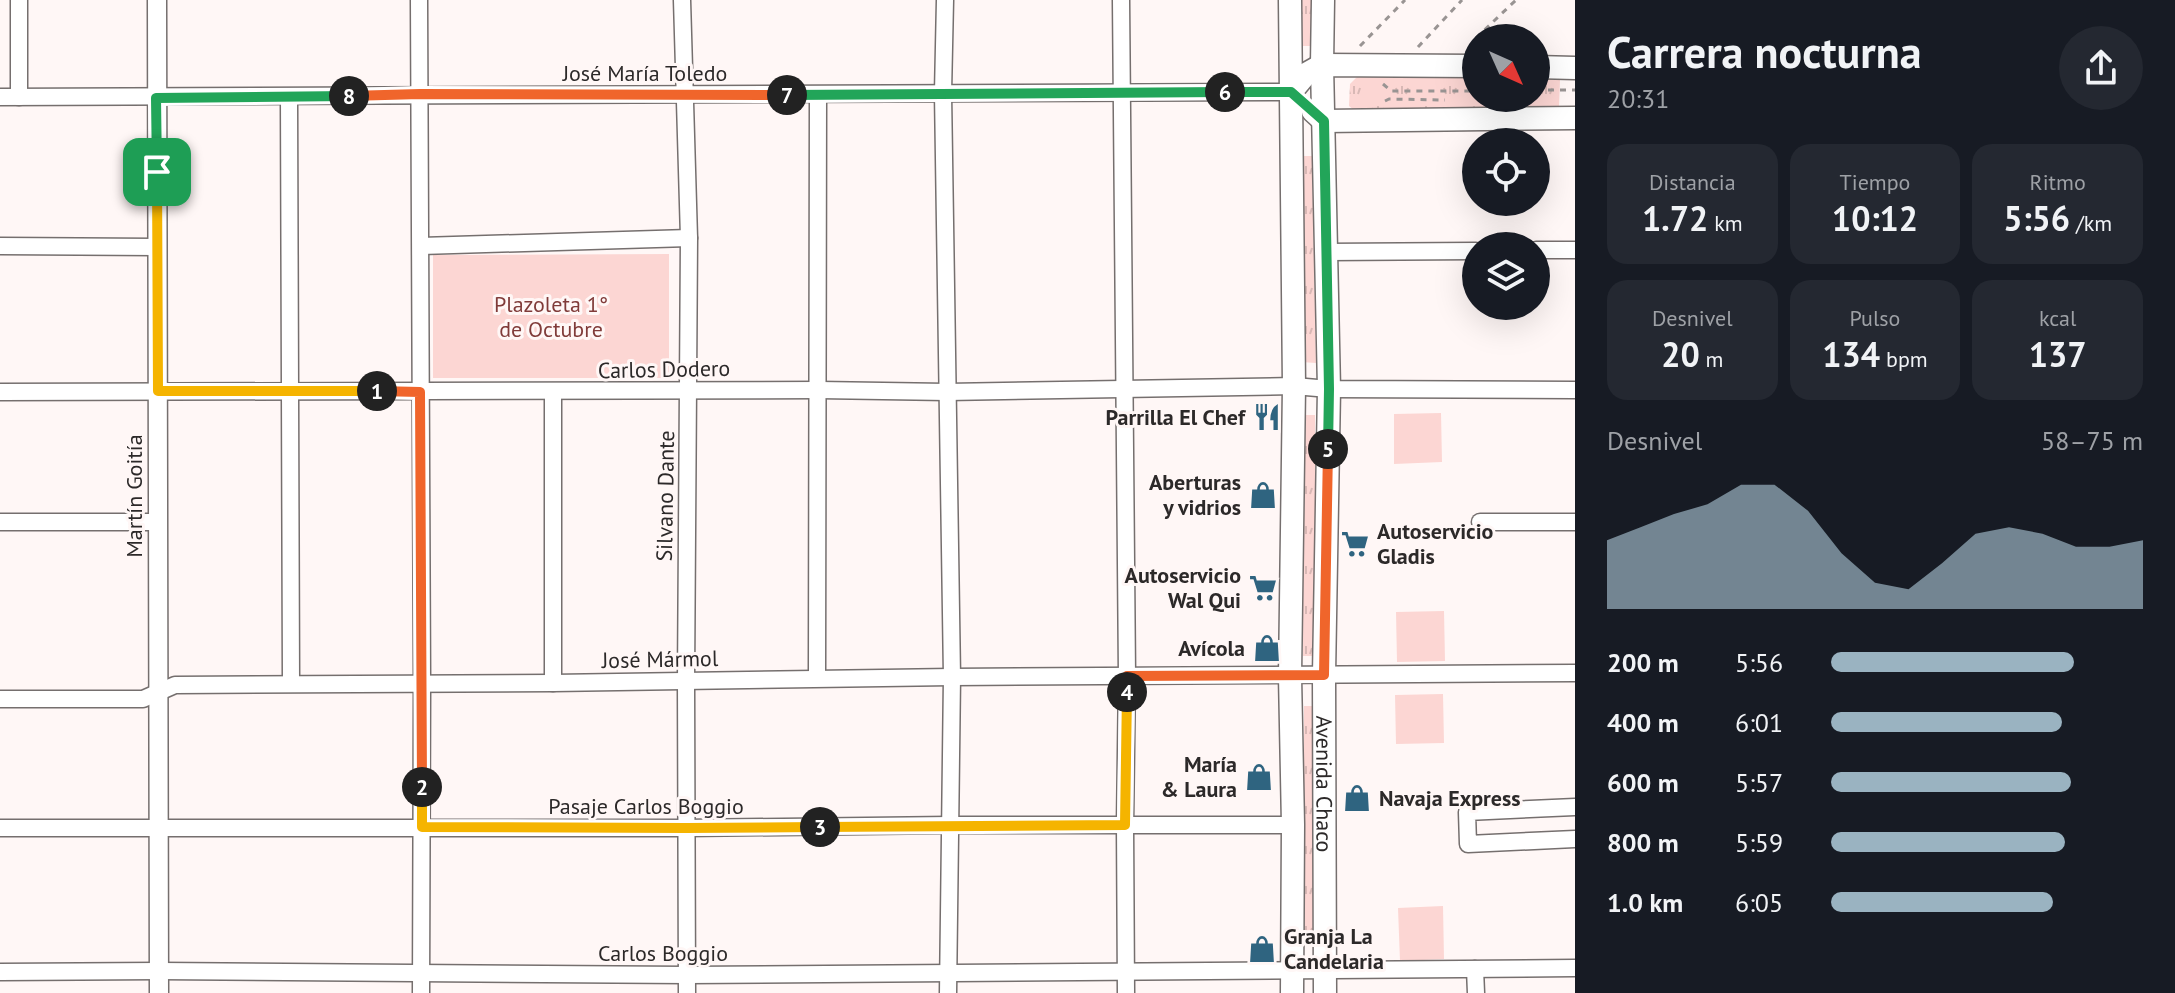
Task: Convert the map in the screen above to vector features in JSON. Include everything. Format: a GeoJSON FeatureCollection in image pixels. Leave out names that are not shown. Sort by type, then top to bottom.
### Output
{"type":"FeatureCollection","features":[{"type":"Feature","properties":{"kind":"main road","name":"Avenida Chaco"},"geometry":{"type":"LineString","coordinates":[[1290,0],[1294,386],[1290,676],[1292,982]]}},
{"type":"Feature","properties":{"kind":"main road","name":"Avenida Chaco"},"geometry":{"type":"LineString","coordinates":[[1323,0],[1343,65],[1324,121],[1329,389],[1324,675],[1325,982]]}},
{"type":"Feature","properties":{"kind":"main road"},"geometry":{"type":"LineString","coordinates":[[1462,66],[1343,65],[1306,74],[1291,92],[1324,121],[1575,118]]}},
{"type":"Feature","properties":{"kind":"main road"},"geometry":{"type":"LineString","coordinates":[[1550,67],[1575,68]]}},
{"type":"Feature","properties":{"kind":"street"},"geometry":{"type":"LineString","coordinates":[[19,0],[19,97]]}},
{"type":"Feature","properties":{"kind":"street","name":"Martín Goitía"},"geometry":{"type":"LineString","coordinates":[[157,0],[159,993]]}},
{"type":"Feature","properties":{"kind":"street"},"geometry":{"type":"LineString","coordinates":[[419,0],[421,993]]}},
{"type":"Feature","properties":{"kind":"street","name":"Silvano Dante"},"geometry":{"type":"LineString","coordinates":[[682,0],[689,238],[687,993]]}},
{"type":"Feature","properties":{"kind":"street"},"geometry":{"type":"LineString","coordinates":[[945,0],[943,93],[952,677],[948,993]]}},
{"type":"Feature","properties":{"kind":"street"},"geometry":{"type":"LineString","coordinates":[[1121,0],[1127,676],[1126,993]]}},
{"type":"Feature","properties":{"kind":"street","name":"José María Toledo"},"geometry":{"type":"LineString","coordinates":[[0,97],[1291,92]]}},
{"type":"Feature","properties":{"kind":"street"},"geometry":{"type":"LineString","coordinates":[[817,678],[818,95]]}},
{"type":"Feature","properties":{"kind":"street"},"geometry":{"type":"LineString","coordinates":[[289,97],[291,683]]}},
{"type":"Feature","properties":{"kind":"street"},"geometry":{"type":"LineString","coordinates":[[421,246],[689,238]]}},
{"type":"Feature","properties":{"kind":"street"},"geometry":{"type":"LineString","coordinates":[[0,246],[157,247]]}},
{"type":"Feature","properties":{"kind":"street"},"geometry":{"type":"LineString","coordinates":[[1550,250],[1575,250]]}},
{"type":"Feature","properties":{"kind":"street"},"geometry":{"type":"LineString","coordinates":[[1326,252],[1462,251]]}},
{"type":"Feature","properties":{"kind":"street","name":"Carlos Dodero"},"geometry":{"type":"LineString","coordinates":[[0,392],[947,392],[1294,386],[1329,389],[1575,390]]}},
{"type":"Feature","properties":{"kind":"street"},"geometry":{"type":"LineString","coordinates":[[553,392],[553,683]]}},
{"type":"Feature","properties":{"kind":"street"},"geometry":{"type":"LineString","coordinates":[[0,522],[158,522]]}},
{"type":"Feature","properties":{"kind":"street"},"geometry":{"type":"LineString","coordinates":[[1480,522],[1575,522]]}},
{"type":"Feature","properties":{"kind":"street","name":"José Mármol"},"geometry":{"type":"LineString","coordinates":[[0,699],[143,699],[175,685],[291,683],[1575,673]]}},
{"type":"Feature","properties":{"kind":"street"},"geometry":{"type":"LineString","coordinates":[[1575,807],[1467,812],[1468,844],[1575,839]]}},
{"type":"Feature","properties":{"kind":"street","name":"Pasaje Carlos Boggio"},"geometry":{"type":"LineString","coordinates":[[0,828],[1293,825]]}},
{"type":"Feature","properties":{"kind":"street","name":"Carlos Boggio"},"geometry":{"type":"LineString","coordinates":[[0,972],[687,975],[1126,972],[1325,982],[1475,969],[1575,968]]}},
{"type":"Feature","properties":{"kind":"street"},"geometry":{"type":"LineString","coordinates":[[1475,969],[1476,993]]}},
{"type":"Feature","properties":{"kind":"path"},"geometry":{"type":"LineString","coordinates":[[1405,0],[1343,65],[1391,91],[1462,91]]}},
{"type":"Feature","properties":{"kind":"path"},"geometry":{"type":"LineString","coordinates":[[1400,66],[1462,0]]}},
{"type":"Feature","properties":{"kind":"path"},"geometry":{"type":"LineString","coordinates":[[1491,24],[1516,0]]}},
{"type":"Feature","properties":{"kind":"path"},"geometry":{"type":"LineString","coordinates":[[1550,90],[1575,90]]}},
{"type":"Feature","properties":{"kind":"green space"},"geometry":{"type":"Polygon","coordinates":[[[1298,0],[1311,0],[1312,46],[1298,46],[1298,0]]]}},
{"type":"Feature","properties":{"kind":"green space"},"geometry":{"type":"Polygon","coordinates":[[[1462,74],[1462,112],[1550,112],[1550,74],[1554,74],[1560,80],[1559,107],[1550,114],[1359,114],[1349,106],[1350,84],[1358,76],[1462,74]]]}},
{"type":"Feature","properties":{"kind":"green space"},"geometry":{"type":"Polygon","coordinates":[[[1299,156],[1312,156],[1316,363],[1301,362],[1299,156]]]}},
{"type":"Feature","properties":{"kind":"green space","name":"Plazoleta 1° de Octubre"},"geometry":{"type":"Polygon","coordinates":[[[669,254],[669,378],[433,378],[433,255],[669,254]]]}},
{"type":"Feature","properties":{"kind":"green space"},"geometry":{"type":"Polygon","coordinates":[[[1441,413],[1442,462],[1394,464],[1394,414],[1441,413]]]}},
{"type":"Feature","properties":{"kind":"green space"},"geometry":{"type":"Polygon","coordinates":[[[1302,415],[1315,415],[1315,656],[1303,656],[1302,415]]]}},
{"type":"Feature","properties":{"kind":"green space"},"geometry":{"type":"Polygon","coordinates":[[[1444,611],[1445,661],[1397,662],[1396,612],[1444,611]]]}},
{"type":"Feature","properties":{"kind":"green space"},"geometry":{"type":"Polygon","coordinates":[[[1443,694],[1444,743],[1396,744],[1395,695],[1443,694]]]}},
{"type":"Feature","properties":{"kind":"green space"},"geometry":{"type":"Polygon","coordinates":[[[1304,706],[1316,706],[1317,946],[1304,946],[1304,706]]]}},
{"type":"Feature","properties":{"kind":"green space"},"geometry":{"type":"Polygon","coordinates":[[[1443,906],[1444,959],[1400,961],[1398,908],[1443,906]]]}},
{"type":"Feature","properties":{"kind":"place","name":"Parrilla El Chef"},"geometry":{"type":"Point","coordinates":[1267,417]}},
{"type":"Feature","properties":{"kind":"place","name":"Aberturas y vidrios"},"geometry":{"type":"Point","coordinates":[1263,495]}},
{"type":"Feature","properties":{"kind":"place","name":"Autoservicio Gladis"},"geometry":{"type":"Point","coordinates":[1355,544]}},
{"type":"Feature","properties":{"kind":"place","name":"Autoservicio Wal Qui"},"geometry":{"type":"Point","coordinates":[1263,588]}},
{"type":"Feature","properties":{"kind":"place","name":"Avícola"},"geometry":{"type":"Point","coordinates":[1267,648]}},
{"type":"Feature","properties":{"kind":"place","name":"María & Laura"},"geometry":{"type":"Point","coordinates":[1259,777]}},
{"type":"Feature","properties":{"kind":"place","name":"Navaja Express"},"geometry":{"type":"Point","coordinates":[1357,798]}},
{"type":"Feature","properties":{"kind":"place","name":"Granja La Candelaria"},"geometry":{"type":"Point","coordinates":[1262,949]}},
{"type":"Feature","properties":{"kind":"route"},"geometry":{"type":"LineString","coordinates":[[1291,92],[1324,121],[1329,389],[1324,675],[1127,676],[1125,825],[422,827],[420,392],[158,391],[157,172],[156,98],[420,94],[1291,92]]}}]}
